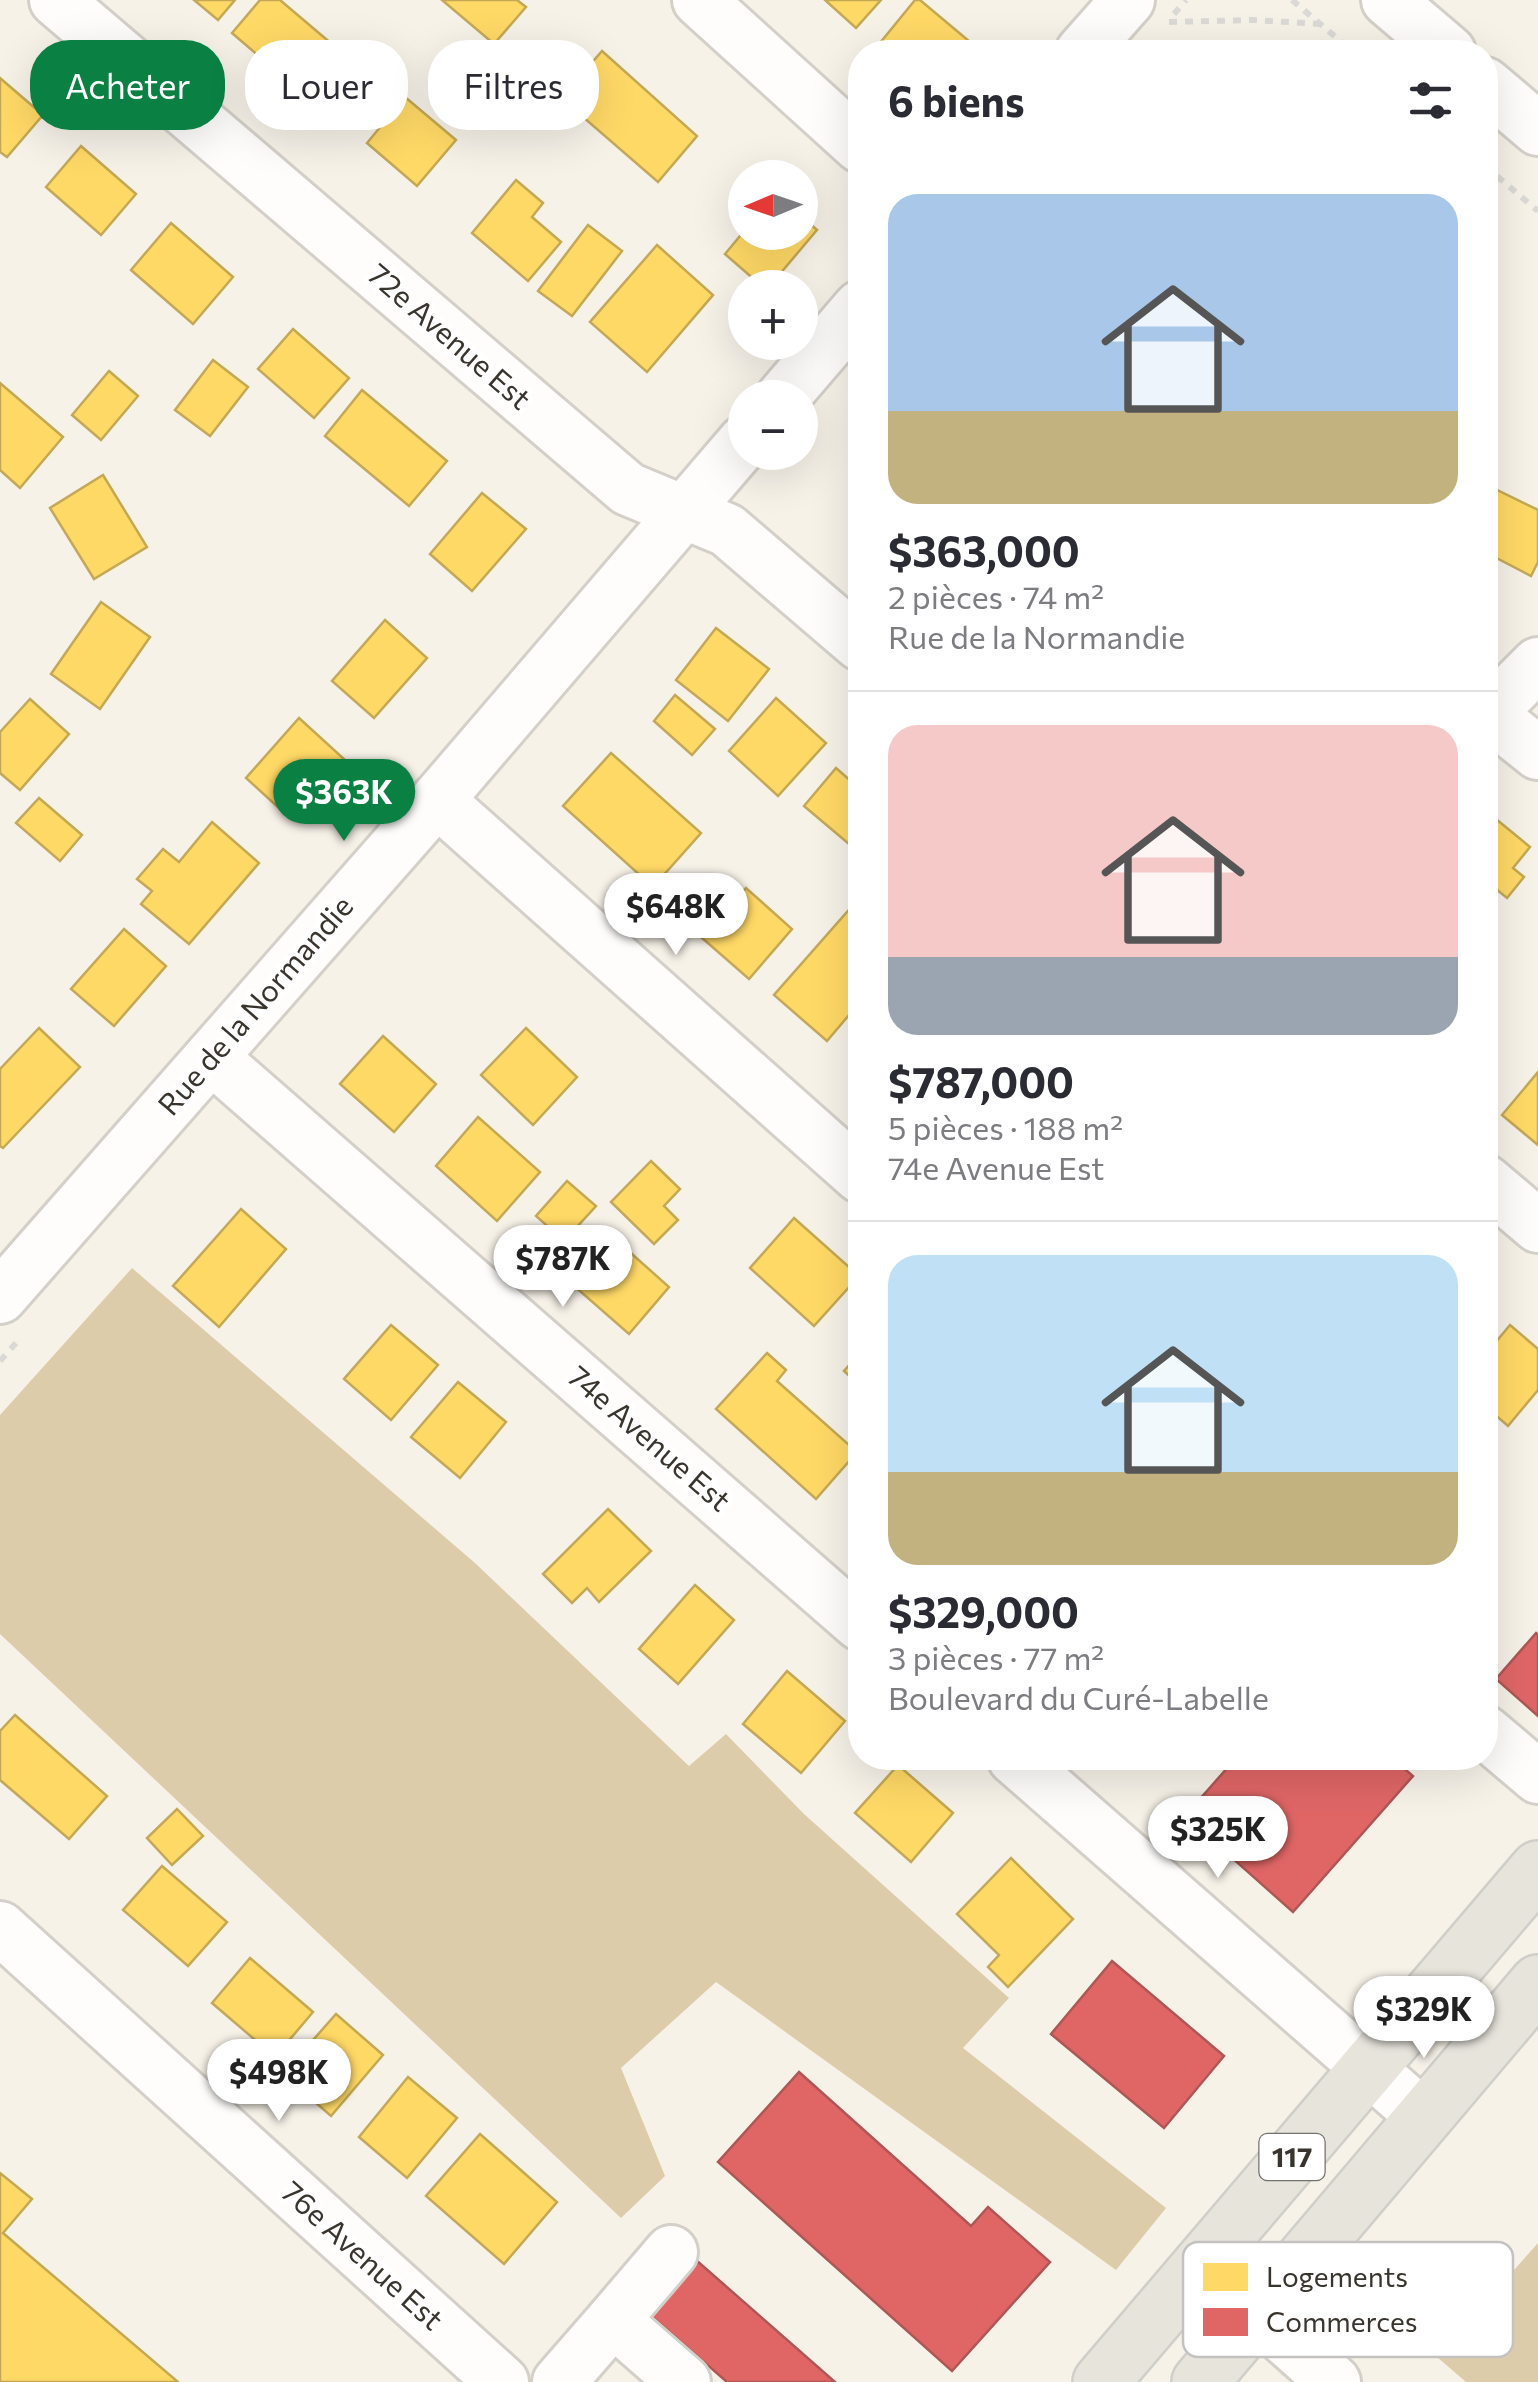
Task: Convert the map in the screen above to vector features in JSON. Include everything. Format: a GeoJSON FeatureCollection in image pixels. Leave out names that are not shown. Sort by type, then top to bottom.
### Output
{"type":"FeatureCollection","features":[{"type":"Feature","properties":{"kind":"main road","name":"117"},"geometry":{"type":"LineString","coordinates":[[1220,2242],[1538,1869]]}},
{"type":"Feature","properties":{"kind":"main road","name":"117"},"geometry":{"type":"LineString","coordinates":[[1317,2242],[1538,1983]]}},
{"type":"Feature","properties":{"kind":"main road","name":"117"},"geometry":{"type":"LineString","coordinates":[[1101,2382],[1183,2285]]}},
{"type":"Feature","properties":{"kind":"main road","name":"117"},"geometry":{"type":"LineString","coordinates":[[1200,2382],[1221,2357]]}},
{"type":"Feature","properties":{"kind":"street","name":"72e Avenue Est"},"geometry":{"type":"LineString","coordinates":[[56,0],[628,490],[727,530],[848,634]]}},
{"type":"Feature","properties":{"kind":"street"},"geometry":{"type":"LineString","coordinates":[[699,0],[848,135]]}},
{"type":"Feature","properties":{"kind":"street"},"geometry":{"type":"LineString","coordinates":[[1388,0],[1435,40]]}},
{"type":"Feature","properties":{"kind":"street"},"geometry":{"type":"LineString","coordinates":[[1101,40],[1148,11]]}},
{"type":"Feature","properties":{"kind":"street"},"geometry":{"type":"LineString","coordinates":[[1498,95],[1538,129]]}},
{"type":"Feature","properties":{"kind":"street"},"geometry":{"type":"LineString","coordinates":[[797,380],[848,321]]}},
{"type":"Feature","properties":{"kind":"street","name":"Rue de la Normandie"},"geometry":{"type":"LineString","coordinates":[[8,1273],[212,1057],[728,460]]}},
{"type":"Feature","properties":{"kind":"street"},"geometry":{"type":"LineString","coordinates":[[1498,702],[1538,664]]}},
{"type":"Feature","properties":{"kind":"street"},"geometry":{"type":"LineString","coordinates":[[1498,721],[1538,752]]}},
{"type":"Feature","properties":{"kind":"street"},"geometry":{"type":"LineString","coordinates":[[437,800],[848,1165]]}},
{"type":"Feature","properties":{"kind":"street","name":"74e Avenue Est"},"geometry":{"type":"LineString","coordinates":[[212,1057],[848,1614]]}},
{"type":"Feature","properties":{"kind":"street"},"geometry":{"type":"LineString","coordinates":[[1498,1191],[1538,1226]]}},
{"type":"Feature","properties":{"kind":"street"},"geometry":{"type":"LineString","coordinates":[[1498,1743],[1538,1777]]}},
{"type":"Feature","properties":{"kind":"street"},"geometry":{"type":"LineString","coordinates":[[1028,1770],[1424,2117]]}},
{"type":"Feature","properties":{"kind":"street","name":"76e Avenue Est"},"geometry":{"type":"LineString","coordinates":[[0,1928],[498,2381]]}},
{"type":"Feature","properties":{"kind":"street"},"geometry":{"type":"LineString","coordinates":[[559,2382],[671,2252]]}},
{"type":"Feature","properties":{"kind":"street"},"geometry":{"type":"LineString","coordinates":[[613,2320],[684,2382]]}},
{"type":"Feature","properties":{"kind":"street"},"geometry":{"type":"LineString","coordinates":[[1305,2357],[1334,2382]]}},
{"type":"Feature","properties":{"kind":"path"},"geometry":{"type":"LineString","coordinates":[[1292,0],[1339,40]]}},
{"type":"Feature","properties":{"kind":"path"},"geometry":{"type":"LineString","coordinates":[[1148,11],[1320,24]]}},
{"type":"Feature","properties":{"kind":"path"},"geometry":{"type":"LineString","coordinates":[[1498,177],[1538,211]]}},
{"type":"Feature","properties":{"kind":"shaded area"},"geometry":{"type":"Polygon","coordinates":[[[132,1268],[475,1563],[689,1766],[726,1734],[804,1814],[1009,1998],[963,2048],[1166,2208],[1116,2270],[716,1982],[621,2068],[665,2176],[621,2218],[0,1634],[0,1415],[132,1268]]]}},
{"type":"Feature","properties":{"kind":"shaded area"},"geometry":{"type":"Polygon","coordinates":[[[1538,2243],[1538,2382],[1466,2382],[1437,2357],[1513,2357],[1513,2271],[1538,2243]]]}},
{"type":"Feature","properties":{"kind":"building: Logements"},"geometry":{"type":"Polygon","coordinates":[[[194,0],[235,0],[218,20],[194,0]]]}},
{"type":"Feature","properties":{"kind":"building: Logements"},"geometry":{"type":"Polygon","coordinates":[[[260,0],[280,0],[327,40],[245,40],[245,44],[232,33],[260,0]]]}},
{"type":"Feature","properties":{"kind":"building: Logements"},"geometry":{"type":"Polygon","coordinates":[[[442,0],[517,0],[526,7],[497,40],[489,40],[442,0]]]}},
{"type":"Feature","properties":{"kind":"building: Logements"},"geometry":{"type":"Polygon","coordinates":[[[825,0],[881,0],[856,28],[825,0]]]}},
{"type":"Feature","properties":{"kind":"building: Logements"},"geometry":{"type":"Polygon","coordinates":[[[915,0],[920,0],[968,40],[882,40],[915,0]]]}},
{"type":"Feature","properties":{"kind":"building: Logements"},"geometry":{"type":"Polygon","coordinates":[[[602,51],[697,136],[658,182],[598,130],[602,51]]]}},
{"type":"Feature","properties":{"kind":"building: Logements"},"geometry":{"type":"Polygon","coordinates":[[[0,78],[30,104],[30,130],[7,157],[0,152],[0,78]]]}},
{"type":"Feature","properties":{"kind":"building: Logements"},"geometry":{"type":"Polygon","coordinates":[[[408,100],[428,116],[428,130],[444,130],[456,140],[417,186],[367,143],[378,130],[408,130],[408,100]]]}},
{"type":"Feature","properties":{"kind":"building: Logements"},"geometry":{"type":"Polygon","coordinates":[[[81,146],[136,194],[101,235],[46,187],[81,146]]]}},
{"type":"Feature","properties":{"kind":"building: Logements"},"geometry":{"type":"Polygon","coordinates":[[[516,180],[543,203],[532,217],[561,242],[528,281],[472,233],[516,180]]]}},
{"type":"Feature","properties":{"kind":"building: Logements"},"geometry":{"type":"Polygon","coordinates":[[[171,223],[233,277],[193,324],[131,270],[171,223]]]}},
{"type":"Feature","properties":{"kind":"building: Logements"},"geometry":{"type":"Polygon","coordinates":[[[588,225],[622,251],[572,316],[538,291],[588,225]]]}},
{"type":"Feature","properties":{"kind":"building: Logements"},"geometry":{"type":"Polygon","coordinates":[[[657,245],[713,295],[647,372],[590,322],[657,245]]]}},
{"type":"Feature","properties":{"kind":"building: Logements"},"geometry":{"type":"Polygon","coordinates":[[[728,250],[800,250],[783,270],[743,270],[725,254],[728,250]]]}},
{"type":"Feature","properties":{"kind":"building: Logements"},"geometry":{"type":"Polygon","coordinates":[[[293,329],[349,378],[314,418],[258,369],[293,329]]]}},
{"type":"Feature","properties":{"kind":"building: Logements"},"geometry":{"type":"Polygon","coordinates":[[[213,360],[248,387],[210,436],[175,410],[213,360]]]}},
{"type":"Feature","properties":{"kind":"building: Logements"},"geometry":{"type":"Polygon","coordinates":[[[109,371],[138,396],[101,440],[72,415],[109,371]]]}},
{"type":"Feature","properties":{"kind":"building: Logements"},"geometry":{"type":"Polygon","coordinates":[[[0,383],[63,437],[20,488],[0,470],[0,383]]]}},
{"type":"Feature","properties":{"kind":"building: Logements"},"geometry":{"type":"Polygon","coordinates":[[[362,390],[447,461],[409,506],[325,436],[362,390]]]}},
{"type":"Feature","properties":{"kind":"building: Logements"},"geometry":{"type":"Polygon","coordinates":[[[103,475],[147,547],[94,579],[50,508],[103,475]]]}},
{"type":"Feature","properties":{"kind":"building: Logements"},"geometry":{"type":"Polygon","coordinates":[[[1498,490],[1538,510],[1538,562],[1531,576],[1498,559],[1498,490]]]}},
{"type":"Feature","properties":{"kind":"building: Logements"},"geometry":{"type":"Polygon","coordinates":[[[482,493],[526,529],[472,591],[430,554],[482,493]]]}},
{"type":"Feature","properties":{"kind":"building: Logements"},"geometry":{"type":"Polygon","coordinates":[[[101,602],[150,637],[100,709],[51,674],[101,602]]]}},
{"type":"Feature","properties":{"kind":"building: Logements"},"geometry":{"type":"Polygon","coordinates":[[[385,620],[427,658],[374,718],[332,681],[385,620]]]}},
{"type":"Feature","properties":{"kind":"building: Logements"},"geometry":{"type":"Polygon","coordinates":[[[716,628],[769,669],[728,721],[676,680],[716,628]]]}},
{"type":"Feature","properties":{"kind":"building: Logements"},"geometry":{"type":"Polygon","coordinates":[[[675,695],[715,729],[692,755],[654,721],[675,695]]]}},
{"type":"Feature","properties":{"kind":"building: Logements"},"geometry":{"type":"Polygon","coordinates":[[[776,698],[826,743],[778,796],[729,751],[776,698]]]}},
{"type":"Feature","properties":{"kind":"building: Logements"},"geometry":{"type":"Polygon","coordinates":[[[30,699],[69,734],[20,790],[0,773],[0,732],[30,699]]]}},
{"type":"Feature","properties":{"kind":"building: Logements"},"geometry":{"type":"Polygon","coordinates":[[[299,718],[344,759],[291,819],[246,778],[299,718]]]}},
{"type":"Feature","properties":{"kind":"building: Logements"},"geometry":{"type":"Polygon","coordinates":[[[611,753],[701,833],[653,887],[563,806],[611,753]]]}},
{"type":"Feature","properties":{"kind":"building: Logements"},"geometry":{"type":"Polygon","coordinates":[[[836,768],[848,778],[848,843],[804,806],[836,768]]]}},
{"type":"Feature","properties":{"kind":"building: Logements"},"geometry":{"type":"Polygon","coordinates":[[[39,798],[82,835],[60,861],[16,823],[39,798]]]}},
{"type":"Feature","properties":{"kind":"building: Logements"},"geometry":{"type":"Polygon","coordinates":[[[1498,821],[1530,847],[1513,868],[1524,877],[1507,898],[1498,891],[1498,821]]]}},
{"type":"Feature","properties":{"kind":"building: Logements"},"geometry":{"type":"Polygon","coordinates":[[[212,822],[259,863],[189,944],[141,904],[152,891],[137,879],[163,849],[179,862],[212,822]]]}},
{"type":"Feature","properties":{"kind":"building: Logements"},"geometry":{"type":"Polygon","coordinates":[[[713,885],[733,903],[746,888],[792,929],[749,979],[701,937],[712,924],[693,908],[713,885]]]}},
{"type":"Feature","properties":{"kind":"building: Logements"},"geometry":{"type":"Polygon","coordinates":[[[848,911],[848,1016],[827,1041],[774,995],[848,911]]]}},
{"type":"Feature","properties":{"kind":"building: Logements"},"geometry":{"type":"Polygon","coordinates":[[[124,929],[166,966],[114,1026],[71,989],[124,929]]]}},
{"type":"Feature","properties":{"kind":"building: Logements"},"geometry":{"type":"Polygon","coordinates":[[[39,1028],[80,1067],[3,1148],[0,1069],[39,1028]]]}},
{"type":"Feature","properties":{"kind":"building: Logements"},"geometry":{"type":"Polygon","coordinates":[[[526,1028],[577,1077],[533,1125],[481,1075],[526,1028]]]}},
{"type":"Feature","properties":{"kind":"building: Logements"},"geometry":{"type":"Polygon","coordinates":[[[383,1036],[436,1084],[394,1132],[340,1084],[383,1036]]]}},
{"type":"Feature","properties":{"kind":"building: Logements"},"geometry":{"type":"Polygon","coordinates":[[[1538,1072],[1538,1145],[1502,1115],[1538,1072]]]}},
{"type":"Feature","properties":{"kind":"building: Logements"},"geometry":{"type":"Polygon","coordinates":[[[478,1117],[540,1172],[497,1221],[436,1166],[478,1117]]]}},
{"type":"Feature","properties":{"kind":"building: Logements"},"geometry":{"type":"Polygon","coordinates":[[[651,1161],[680,1189],[664,1206],[678,1220],[654,1244],[611,1202],[651,1161]]]}},
{"type":"Feature","properties":{"kind":"building: Logements"},"geometry":{"type":"Polygon","coordinates":[[[567,1181],[596,1206],[564,1241],[536,1216],[567,1181]]]}},
{"type":"Feature","properties":{"kind":"building: Logements"},"geometry":{"type":"Polygon","coordinates":[[[241,1209],[286,1249],[219,1327],[173,1286],[241,1209]]]}},
{"type":"Feature","properties":{"kind":"building: Logements"},"geometry":{"type":"Polygon","coordinates":[[[794,1218],[848,1266],[848,1288],[814,1326],[750,1268],[794,1218]]]}},
{"type":"Feature","properties":{"kind":"building: Logements"},"geometry":{"type":"Polygon","coordinates":[[[606,1231],[669,1287],[629,1334],[565,1278],[606,1231]]]}},
{"type":"Feature","properties":{"kind":"building: Logements"},"geometry":{"type":"Polygon","coordinates":[[[391,1325],[438,1365],[391,1420],[344,1379],[391,1325]]]}},
{"type":"Feature","properties":{"kind":"building: Logements"},"geometry":{"type":"Polygon","coordinates":[[[1510,1325],[1538,1349],[1538,1390],[1508,1426],[1498,1417],[1498,1339],[1510,1325]]]}},
{"type":"Feature","properties":{"kind":"building: Logements"},"geometry":{"type":"Polygon","coordinates":[[[767,1353],[786,1370],[777,1381],[848,1444],[848,1462],[816,1499],[716,1409],[767,1353]]]}},
{"type":"Feature","properties":{"kind":"building: Logements"},"geometry":{"type":"Polygon","coordinates":[[[458,1382],[506,1422],[460,1478],[411,1437],[458,1382]]]}},
{"type":"Feature","properties":{"kind":"building: Logements"},"geometry":{"type":"Polygon","coordinates":[[[608,1509],[651,1551],[599,1602],[587,1588],[572,1603],[543,1574],[608,1509]]]}},
{"type":"Feature","properties":{"kind":"building: Logements"},"geometry":{"type":"Polygon","coordinates":[[[695,1585],[734,1620],[678,1684],[639,1649],[695,1585]]]}},
{"type":"Feature","properties":{"kind":"building: Logements"},"geometry":{"type":"Polygon","coordinates":[[[787,1671],[845,1721],[801,1773],[743,1724],[787,1671]]]}},
{"type":"Feature","properties":{"kind":"building: Logements"},"geometry":{"type":"Polygon","coordinates":[[[15,1715],[107,1796],[69,1839],[0,1780],[0,1731],[15,1715]]]}},
{"type":"Feature","properties":{"kind":"building: Logements"},"geometry":{"type":"Polygon","coordinates":[[[894,1770],[904,1770],[953,1813],[911,1862],[855,1813],[894,1770]]]}},
{"type":"Feature","properties":{"kind":"building: Logements"},"geometry":{"type":"Polygon","coordinates":[[[177,1809],[203,1836],[172,1865],[147,1838],[177,1809]]]}},
{"type":"Feature","properties":{"kind":"building: Logements"},"geometry":{"type":"Polygon","coordinates":[[[1011,1858],[1073,1919],[1008,1987],[988,1967],[999,1955],[957,1914],[1011,1858]]]}},
{"type":"Feature","properties":{"kind":"building: Logements"},"geometry":{"type":"Polygon","coordinates":[[[162,1866],[227,1922],[188,1966],[123,1910],[162,1866]]]}},
{"type":"Feature","properties":{"kind":"building: Logements"},"geometry":{"type":"Polygon","coordinates":[[[250,1958],[313,2012],[275,2057],[212,2003],[250,1958]]]}},
{"type":"Feature","properties":{"kind":"building: Logements"},"geometry":{"type":"Polygon","coordinates":[[[336,2014],[383,2055],[331,2116],[283,2074],[336,2014]]]}},
{"type":"Feature","properties":{"kind":"building: Logements"},"geometry":{"type":"Polygon","coordinates":[[[408,2077],[457,2118],[407,2178],[359,2137],[408,2077]]]}},
{"type":"Feature","properties":{"kind":"building: Logements"},"geometry":{"type":"Polygon","coordinates":[[[480,2134],[557,2202],[504,2264],[426,2196],[480,2134]]]}},
{"type":"Feature","properties":{"kind":"building: Logements"},"geometry":{"type":"Polygon","coordinates":[[[0,2173],[32,2199],[3,2233],[178,2382],[0,2382],[0,2173]]]}},
{"type":"Feature","properties":{"kind":"building: Commerces"},"geometry":{"type":"Polygon","coordinates":[[[1536,1633],[1538,1716],[1498,1677],[1536,1633]]]}},
{"type":"Feature","properties":{"kind":"building: Commerces"},"geometry":{"type":"Polygon","coordinates":[[[1225,1770],[1406,1770],[1413,1776],[1293,1912],[1185,1816],[1225,1770]]]}},
{"type":"Feature","properties":{"kind":"building: Commerces"},"geometry":{"type":"Polygon","coordinates":[[[1112,1961],[1224,2056],[1164,2128],[1051,2034],[1112,1961]]]}},
{"type":"Feature","properties":{"kind":"building: Commerces"},"geometry":{"type":"Polygon","coordinates":[[[799,2072],[971,2226],[988,2207],[1050,2262],[952,2371],[718,2162],[799,2072]]]}},
{"type":"Feature","properties":{"kind":"building: Commerces"},"geometry":{"type":"Polygon","coordinates":[[[696,2260],[835,2382],[727,2382],[649,2314],[696,2260]]]}}]}
